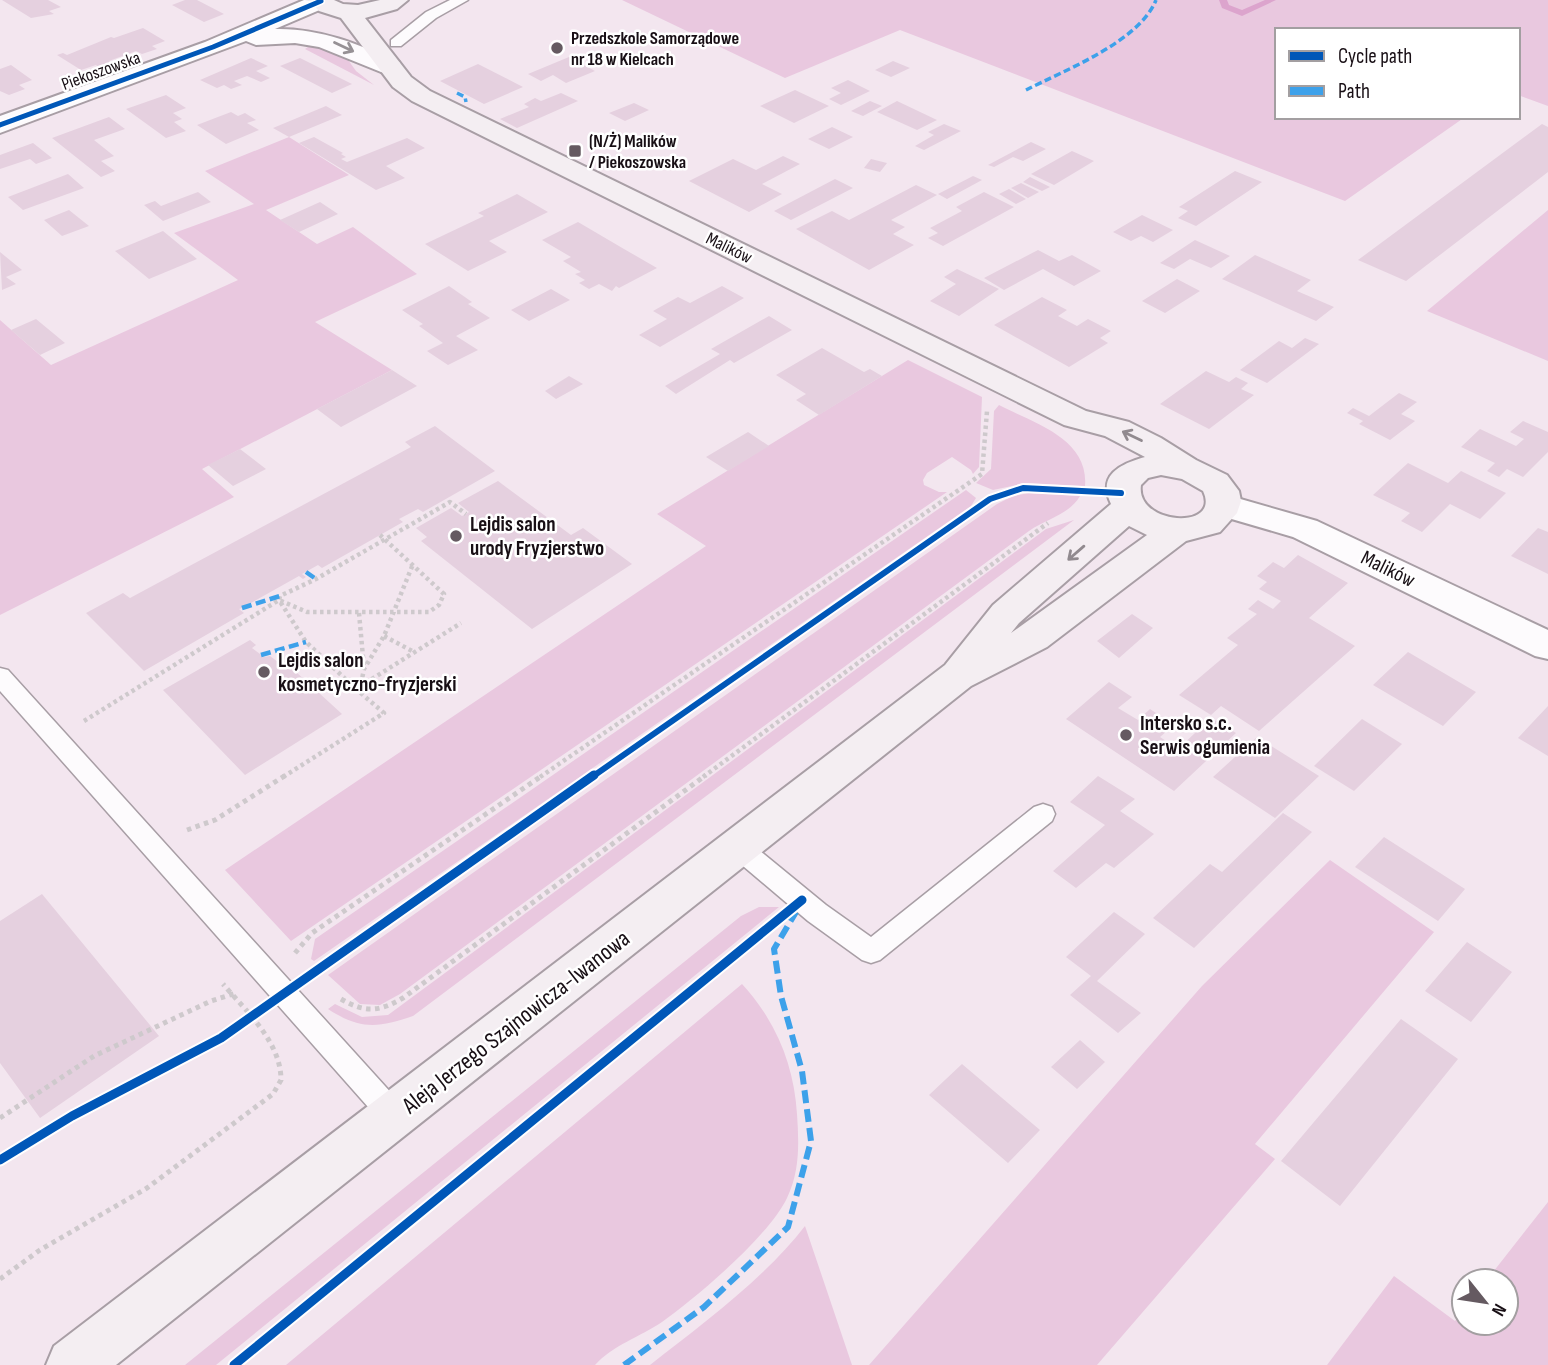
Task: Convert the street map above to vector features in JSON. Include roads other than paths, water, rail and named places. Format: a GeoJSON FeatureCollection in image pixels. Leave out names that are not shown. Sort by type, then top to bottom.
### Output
{"type":"FeatureCollection","features":[{"type":"Feature","properties":{"kind":"main road"},"geometry":{"type":"LineString","coordinates":[[393,55],[388,14],[394,2]]}},
{"type":"Feature","properties":{"kind":"main road"},"geometry":{"type":"LineString","coordinates":[[332,6],[374,10],[394,2]]}},
{"type":"Feature","properties":{"kind":"main road","name":"Malików"},"geometry":{"type":"LineString","coordinates":[[332,6],[393,55],[402,82],[421,96],[1076,418],[1117,429],[1149,445],[1183,467]]}},
{"type":"Feature","properties":{"kind":"main road","name":"Malików"},"geometry":{"type":"LineString","coordinates":[[1076,418],[1130,491]]}},
{"type":"Feature","properties":{"kind":"main road"},"geometry":{"type":"LineString","coordinates":[[1160,464],[1183,467],[1197,471],[1217,486],[1223,496],[1219,516],[1209,524],[1194,529],[1177,530],[1158,527],[1140,519],[1130,491],[1160,464]]}},
{"type":"Feature","properties":{"kind":"main road","name":"Aleja Jerzego Szajnowicza-Iwanowa"},"geometry":{"type":"LineString","coordinates":[[957,676],[1006,614],[1130,491]]}},
{"type":"Feature","properties":{"kind":"main road","name":"Aleja Jerzego Szajnowicza-Iwanowa"},"geometry":{"type":"LineString","coordinates":[[73,1365],[957,676],[1034,638],[1177,530]]}},
{"type":"Feature","properties":{"kind":"street","name":"Piekoszowska"},"geometry":{"type":"LineString","coordinates":[[0,125],[332,6]]}},
{"type":"Feature","properties":{"kind":"street"},"geometry":{"type":"LineString","coordinates":[[221,44],[285,34],[316,37],[393,55]]}},
{"type":"Feature","properties":{"kind":"street","name":"Malików"},"geometry":{"type":"LineString","coordinates":[[1223,505],[1305,529],[1548,646]]}},
{"type":"Feature","properties":{"kind":"lane"},"geometry":{"type":"LineString","coordinates":[[393,55],[430,15],[461,0]]}},
{"type":"Feature","properties":{"kind":"lane"},"geometry":{"type":"LineString","coordinates":[[0,676],[394,1116]]}},
{"type":"Feature","properties":{"kind":"lane"},"geometry":{"type":"LineString","coordinates":[[739,848],[817,913],[871,952],[1043,814]]}},
{"type":"Feature","properties":{"kind":"waterway"},"geometry":{"type":"LineString","coordinates":[[1223,0],[1225,6],[1242,13],[1272,0]]}},
{"type":"Feature","properties":{"kind":"place","name":"Przedszkole Samorządowe nr 18 w Kielcach"},"geometry":{"type":"Point","coordinates":[557,48]}},
{"type":"Feature","properties":{"kind":"place","name":"(N/Ż) Malików / Piekoszowska"},"geometry":{"type":"Point","coordinates":[575,151]}},
{"type":"Feature","properties":{"kind":"place","name":"Lejdis salon urody Fryzjerstwo"},"geometry":{"type":"Point","coordinates":[456,536]}},
{"type":"Feature","properties":{"kind":"place","name":"Lejdis salon kosmetyczno-fryzjerski"},"geometry":{"type":"Point","coordinates":[264,672]}},
{"type":"Feature","properties":{"kind":"place","name":"Intersko s.c. Serwis ogumienia"},"geometry":{"type":"Point","coordinates":[1126,735]}}]}
